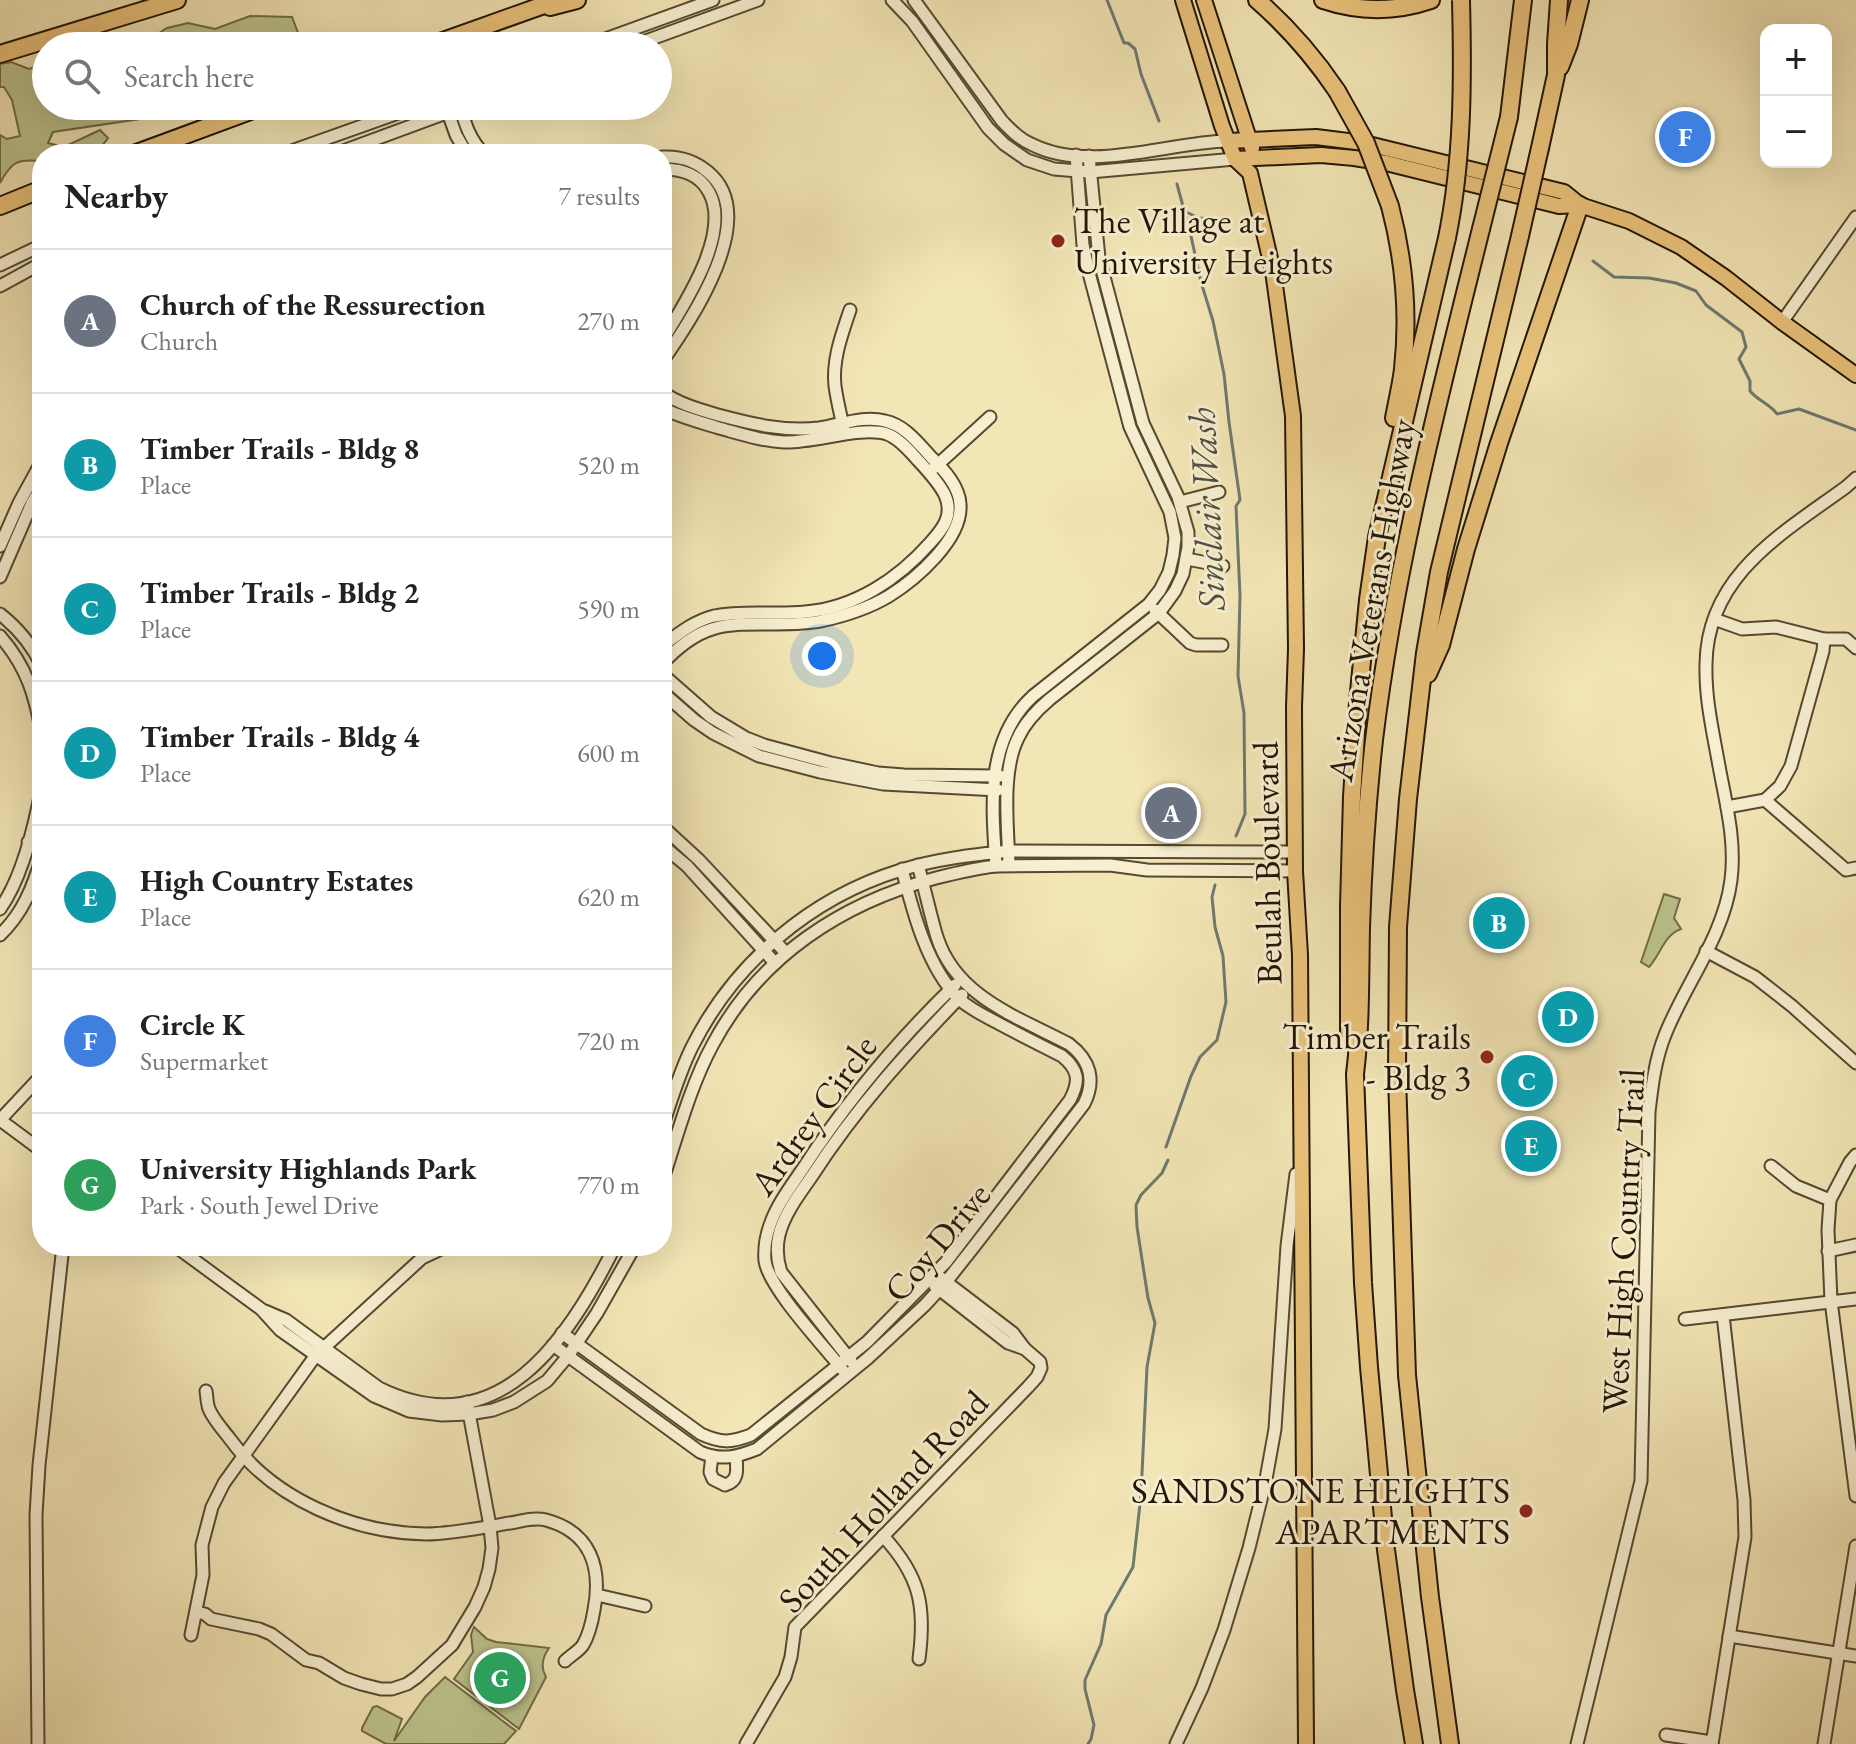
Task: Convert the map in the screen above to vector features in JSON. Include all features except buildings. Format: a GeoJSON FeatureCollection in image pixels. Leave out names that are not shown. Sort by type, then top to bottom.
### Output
{"type":"FeatureCollection","features":[{"type":"Feature","properties":{"kind":"highway"},"geometry":{"type":"LineString","coordinates":[[72,32],[177,0]]}},
{"type":"Feature","properties":{"kind":"highway"},"geometry":{"type":"LineString","coordinates":[[468,32],[558,0]]}},
{"type":"Feature","properties":{"kind":"highway"},"geometry":{"type":"LineString","coordinates":[[487,25],[577,0]]}},
{"type":"Feature","properties":{"kind":"highway"},"geometry":{"type":"LineString","coordinates":[[1323,0],[1376,10],[1397,9],[1431,0]]}},
{"type":"Feature","properties":{"kind":"highway"},"geometry":{"type":"LineString","coordinates":[[1355,1074],[1349,1026],[1349,907],[1355,738],[1368,600],[1390,477],[1453,209],[1462,82],[1461,0]]}},
{"type":"Feature","properties":{"kind":"highway","name":"Arizona Veterans Highway"},"geometry":{"type":"LineString","coordinates":[[1414,1744],[1386,1550],[1363,1283],[1355,1074],[1359,1041],[1366,824],[1382,684],[1413,511],[1509,117],[1523,0]]}},
{"type":"Feature","properties":{"kind":"highway","name":"Arizona Veterans Highway"},"geometry":{"type":"LineString","coordinates":[[1450,1744],[1430,1597],[1407,1375],[1398,1108],[1398,927],[1408,799],[1425,653],[1439,572],[1556,75],[1559,0]]}},
{"type":"Feature","properties":{"kind":"highway"},"geometry":{"type":"LineString","coordinates":[[1556,75],[1569,44],[1580,0]]}},
{"type":"Feature","properties":{"kind":"highway"},"geometry":{"type":"LineString","coordinates":[[1263,5],[1305,48],[1337,91],[1366,143],[1390,206],[1404,279],[1405,316],[1403,368],[1388,456],[1390,477]]}},
{"type":"Feature","properties":{"kind":"highway"},"geometry":{"type":"LineString","coordinates":[[0,54],[32,44]]}},
{"type":"Feature","properties":{"kind":"highway"},"geometry":{"type":"LineString","coordinates":[[161,144],[226,120]]}},
{"type":"Feature","properties":{"kind":"highway"},"geometry":{"type":"LineString","coordinates":[[0,206],[32,193]]}},
{"type":"Feature","properties":{"kind":"highway"},"geometry":{"type":"LineString","coordinates":[[1421,690],[1441,645],[1481,501],[1580,205]]}},
{"type":"Feature","properties":{"kind":"main road"},"geometry":{"type":"LineString","coordinates":[[1183,0],[1228,141],[1235,159],[1250,173],[1258,139],[1204,0]]}},
{"type":"Feature","properties":{"kind":"main road"},"geometry":{"type":"LineString","coordinates":[[1228,141],[1316,137],[1364,143],[1564,192],[1580,205]]}},
{"type":"Feature","properties":{"kind":"main road"},"geometry":{"type":"LineString","coordinates":[[1235,159],[1346,156],[1559,206],[1580,205],[1629,221],[1681,247],[1856,375]]}},
{"type":"Feature","properties":{"kind":"main road","name":"Beulah Boulevard"},"geometry":{"type":"LineString","coordinates":[[1250,173],[1273,271],[1293,416],[1295,871],[1300,955],[1306,1744]]}},
{"type":"Feature","properties":{"kind":"street"},"geometry":{"type":"LineString","coordinates":[[625,32],[713,0]]}},
{"type":"Feature","properties":{"kind":"street"},"geometry":{"type":"LineString","coordinates":[[670,32],[758,0]]}},
{"type":"Feature","properties":{"kind":"street"},"geometry":{"type":"LineString","coordinates":[[892,0],[912,21],[988,128],[1027,160],[1054,169],[1090,172],[1235,159]]}},
{"type":"Feature","properties":{"kind":"street"},"geometry":{"type":"LineString","coordinates":[[914,0],[1002,121],[1032,145],[1056,154],[1089,156],[1142,153],[1208,141],[1228,141]]}},
{"type":"Feature","properties":{"kind":"street"},"geometry":{"type":"LineString","coordinates":[[317,144],[379,120]]}},
{"type":"Feature","properties":{"kind":"street"},"geometry":{"type":"LineString","coordinates":[[360,144],[420,120]]}},
{"type":"Feature","properties":{"kind":"street"},"geometry":{"type":"LineString","coordinates":[[451,120],[460,144]]}},
{"type":"Feature","properties":{"kind":"street"},"geometry":{"type":"LineString","coordinates":[[465,120],[475,144]]}},
{"type":"Feature","properties":{"kind":"street"},"geometry":{"type":"LineString","coordinates":[[996,866],[995,776],[1002,740],[1011,720],[1022,706],[1149,604],[1169,572],[1175,538],[1170,512],[1130,427],[1086,262],[1076,155]]}},
{"type":"Feature","properties":{"kind":"street"},"geometry":{"type":"LineString","coordinates":[[1009,865],[1008,790],[1011,760],[1018,736],[1036,712],[1159,613],[1175,591],[1187,559],[1188,532],[1180,502],[1143,423],[1099,258],[1089,156]]}},
{"type":"Feature","properties":{"kind":"street"},"geometry":{"type":"LineString","coordinates":[[672,157],[690,160],[712,175],[723,190],[728,217],[724,241],[710,281],[672,346]]}},
{"type":"Feature","properties":{"kind":"street"},"geometry":{"type":"LineString","coordinates":[[672,170],[685,171],[700,180],[712,196],[715,207],[710,247],[698,279],[672,324]]}},
{"type":"Feature","properties":{"kind":"street"},"geometry":{"type":"LineString","coordinates":[[1782,322],[1856,217]]}},
{"type":"Feature","properties":{"kind":"street"},"geometry":{"type":"LineString","coordinates":[[0,265],[32,250]]}},
{"type":"Feature","properties":{"kind":"street"},"geometry":{"type":"LineString","coordinates":[[0,286],[32,268]]}},
{"type":"Feature","properties":{"kind":"street"},"geometry":{"type":"LineString","coordinates":[[844,430],[834,366],[850,310]]}},
{"type":"Feature","properties":{"kind":"street"},"geometry":{"type":"LineString","coordinates":[[672,398],[685,405],[763,427],[887,434],[952,482],[961,505],[955,532],[928,564],[888,596],[844,616],[817,622],[712,629],[691,639],[672,655]]}},
{"type":"Feature","properties":{"kind":"street"},"geometry":{"type":"LineString","coordinates":[[672,413],[764,440],[809,441],[844,430]]}},
{"type":"Feature","properties":{"kind":"street"},"geometry":{"type":"LineString","coordinates":[[934,468],[990,417]]}},
{"type":"Feature","properties":{"kind":"street"},"geometry":{"type":"LineString","coordinates":[[672,638],[701,620],[737,614],[825,609],[854,600],[896,576],[946,525],[948,502],[934,468]]}},
{"type":"Feature","properties":{"kind":"street","name":"West High Country Trail"},"geometry":{"type":"LineString","coordinates":[[1577,1744],[1641,1481],[1649,1124],[1654,1076],[1664,1036],[1723,916],[1731,881],[1733,841],[1708,705],[1706,662],[1714,619],[1733,581],[1760,550],[1856,478]]}},
{"type":"Feature","properties":{"kind":"street"},"geometry":{"type":"LineString","coordinates":[[0,546],[32,479]]}},
{"type":"Feature","properties":{"kind":"street"},"geometry":{"type":"LineString","coordinates":[[1180,502],[1219,492]]}},
{"type":"Feature","properties":{"kind":"street"},"geometry":{"type":"LineString","coordinates":[[0,577],[32,503]]}},
{"type":"Feature","properties":{"kind":"street"},"geometry":{"type":"LineString","coordinates":[[1187,559],[1223,566]]}},
{"type":"Feature","properties":{"kind":"street"},"geometry":{"type":"LineString","coordinates":[[1149,604],[1190,643],[1222,645]]}},
{"type":"Feature","properties":{"kind":"street"},"geometry":{"type":"LineString","coordinates":[[0,614],[32,647]]}},
{"type":"Feature","properties":{"kind":"street"},"geometry":{"type":"LineString","coordinates":[[1714,619],[1742,629],[1776,627],[1824,639],[1846,639],[1856,648]]}},
{"type":"Feature","properties":{"kind":"street"},"geometry":{"type":"LineString","coordinates":[[0,636],[22,666],[32,689]]}},
{"type":"Feature","properties":{"kind":"street"},"geometry":{"type":"LineString","coordinates":[[1727,807],[1765,800],[1780,786],[1791,766],[1824,639]]}},
{"type":"Feature","properties":{"kind":"street"},"geometry":{"type":"LineString","coordinates":[[672,683],[711,717],[764,745],[878,773],[1009,776]]}},
{"type":"Feature","properties":{"kind":"street"},"geometry":{"type":"LineString","coordinates":[[672,701],[713,733],[759,756],[883,784],[1008,790]]}},
{"type":"Feature","properties":{"kind":"street"},"geometry":{"type":"LineString","coordinates":[[1765,800],[1846,870],[1856,868]]}},
{"type":"Feature","properties":{"kind":"street"},"geometry":{"type":"LineString","coordinates":[[672,835],[786,953]]}},
{"type":"Feature","properties":{"kind":"street"},"geometry":{"type":"LineString","coordinates":[[0,909],[32,842]]}},
{"type":"Feature","properties":{"kind":"street"},"geometry":{"type":"LineString","coordinates":[[672,1099],[685,1062],[724,993],[764,950],[805,917],[837,896],[871,880],[902,869],[964,855],[1009,851],[1295,852]]}},
{"type":"Feature","properties":{"kind":"street"},"geometry":{"type":"LineString","coordinates":[[672,853],[775,963]]}},
{"type":"Feature","properties":{"kind":"street"},"geometry":{"type":"LineString","coordinates":[[902,869],[935,967],[955,994],[973,1009],[1062,1056],[1075,1070],[1086,1063],[1069,1044],[985,1000],[965,983],[938,939],[918,865]]}},
{"type":"Feature","properties":{"kind":"street"},"geometry":{"type":"LineString","coordinates":[[672,1153],[712,1045],[738,1005],[775,963],[803,939],[831,920],[887,893],[978,867],[1009,865],[1295,871]]}},
{"type":"Feature","properties":{"kind":"street"},"geometry":{"type":"LineString","coordinates":[[0,935],[23,907],[32,888]]}},
{"type":"Feature","properties":{"kind":"street"},"geometry":{"type":"LineString","coordinates":[[1706,951],[1755,977],[1855,1058]]}},
{"type":"Feature","properties":{"kind":"street","name":"Ardrey Circle"},"geometry":{"type":"LineString","coordinates":[[852,1372],[781,1272],[778,1237],[798,1195],[853,1116],[965,983]]}},
{"type":"Feature","properties":{"kind":"street","name":"Coy Drive"},"geometry":{"type":"LineString","coordinates":[[736,1457],[757,1449],[852,1372],[942,1286],[1084,1104],[1091,1087],[1086,1063]]}},
{"type":"Feature","properties":{"kind":"street","name":"Coy Drive"},"geometry":{"type":"LineString","coordinates":[[562,1333],[685,1424],[709,1437],[735,1442],[751,1435],[867,1342],[946,1262],[1070,1100],[1075,1090],[1075,1070]]}},
{"type":"Feature","properties":{"kind":"street"},"geometry":{"type":"LineString","coordinates":[[32,1086],[0,1120],[32,1144]]}},
{"type":"Feature","properties":{"kind":"street"},"geometry":{"type":"LineString","coordinates":[[1176,1744],[1224,1630],[1266,1479],[1275,1429],[1287,1246],[1301,1131]]}},
{"type":"Feature","properties":{"kind":"street"},"geometry":{"type":"LineString","coordinates":[[1856,1155],[1830,1200],[1828,1251],[1831,1301],[1856,1496]]}},
{"type":"Feature","properties":{"kind":"street"},"geometry":{"type":"LineString","coordinates":[[1771,1166],[1796,1186],[1830,1200]]}},
{"type":"Feature","properties":{"kind":"street"},"geometry":{"type":"LineString","coordinates":[[1828,1251],[1856,1245]]}},
{"type":"Feature","properties":{"kind":"street"},"geometry":{"type":"LineString","coordinates":[[38,1744],[36,1502],[62,1256]]}},
{"type":"Feature","properties":{"kind":"street"},"geometry":{"type":"LineString","coordinates":[[189,1256],[261,1309],[280,1330],[320,1351],[332,1368],[390,1404],[424,1414],[468,1408],[493,1410],[514,1402],[547,1381],[597,1313],[629,1256]]}},
{"type":"Feature","properties":{"kind":"street"},"geometry":{"type":"LineString","coordinates":[[191,1635],[203,1575],[202,1545],[212,1507],[224,1483],[320,1351],[426,1256]]}},
{"type":"Feature","properties":{"kind":"street"},"geometry":{"type":"LineString","coordinates":[[468,1408],[516,1382],[537,1363],[562,1333],[610,1256]]}},
{"type":"Feature","properties":{"kind":"street","name":"South Holland Road"},"geometry":{"type":"LineString","coordinates":[[746,1744],[785,1677],[795,1627],[1037,1377],[1041,1368],[1040,1362],[1013,1333],[932,1277]]}},
{"type":"Feature","properties":{"kind":"street"},"geometry":{"type":"LineString","coordinates":[[1685,1319],[1856,1299]]}},
{"type":"Feature","properties":{"kind":"street"},"geometry":{"type":"LineString","coordinates":[[1666,1735],[1712,1743],[1745,1537],[1744,1500],[1723,1315]]}},
{"type":"Feature","properties":{"kind":"street"},"geometry":{"type":"LineString","coordinates":[[553,1345],[700,1452],[736,1457],[738,1471],[731,1483],[725,1485],[713,1479],[710,1472],[712,1456]]}},
{"type":"Feature","properties":{"kind":"street"},"geometry":{"type":"LineString","coordinates":[[206,1391],[209,1410],[243,1457],[296,1498],[333,1516],[373,1528],[427,1534],[538,1518],[571,1530],[581,1539],[592,1559],[597,1595],[582,1646],[565,1661]]}},
{"type":"Feature","properties":{"kind":"street"},"geometry":{"type":"LineString","coordinates":[[196,1612],[211,1619],[259,1629],[271,1634],[306,1660],[319,1663],[344,1678],[381,1689],[407,1684],[417,1677],[452,1645],[475,1607],[484,1587],[492,1548],[468,1408]]}},
{"type":"Feature","properties":{"kind":"street"},"geometry":{"type":"LineString","coordinates":[[883,1536],[903,1559],[915,1583],[921,1604],[923,1631],[919,1659]]}},
{"type":"Feature","properties":{"kind":"street"},"geometry":{"type":"LineString","coordinates":[[1824,1744],[1856,1546]]}},
{"type":"Feature","properties":{"kind":"street"},"geometry":{"type":"LineString","coordinates":[[597,1595],[645,1606]]}},
{"type":"Feature","properties":{"kind":"street"},"geometry":{"type":"LineString","coordinates":[[1729,1636],[1856,1656]]}},
{"type":"Feature","properties":{"kind":"green space"},"geometry":{"type":"Polygon","coordinates":[[[250,16],[292,17],[298,32],[161,32],[188,23],[215,29],[250,16]]]}},
{"type":"Feature","properties":{"kind":"green space"},"geometry":{"type":"Polygon","coordinates":[[[11,62],[32,68],[32,120],[133,120],[53,132],[48,143],[52,144],[32,144],[32,161],[19,162],[11,167],[0,183],[0,135],[7,139],[20,136],[12,100],[4,87],[0,87],[0,64],[11,62]]]}},
{"type":"Feature","properties":{"kind":"green space"},"geometry":{"type":"Polygon","coordinates":[[[100,130],[108,138],[103,144],[70,144],[100,130]]]}},
{"type":"Feature","properties":{"kind":"green space"},"geometry":{"type":"Polygon","coordinates":[[[1664,894],[1680,899],[1674,918],[1681,929],[1667,940],[1649,967],[1641,962],[1664,894]]]}},
{"type":"Feature","properties":{"kind":"green space"},"geometry":{"type":"Polygon","coordinates":[[[474,1627],[487,1639],[496,1642],[549,1648],[543,1662],[546,1677],[519,1729],[454,1679],[473,1652],[471,1635],[474,1627]]]}},
{"type":"Feature","properties":{"kind":"green space"},"geometry":{"type":"Polygon","coordinates":[[[445,1677],[516,1731],[504,1744],[386,1744],[362,1731],[373,1707],[377,1706],[402,1719],[394,1741],[425,1697],[445,1677]]]}},
{"type":"Feature","properties":{"kind":"waterway","name":"Sinclair Wash"},"geometry":{"type":"LineString","coordinates":[[1107,0],[1124,43],[1135,49],[1159,121]]}},
{"type":"Feature","properties":{"kind":"waterway","name":"Sinclair Wash"},"geometry":{"type":"LineString","coordinates":[[1177,184],[1224,374],[1240,500],[1236,506],[1240,596],[1238,676],[1244,713],[1245,814],[1236,836]]}},
{"type":"Feature","properties":{"kind":"waterway"},"geometry":{"type":"LineString","coordinates":[[1184,211],[1199,218],[1223,219]]}},
{"type":"Feature","properties":{"kind":"waterway"},"geometry":{"type":"LineString","coordinates":[[1593,261],[1614,277],[1649,278],[1696,291],[1706,305],[1742,332],[1746,347],[1739,359],[1753,394],[1777,414],[1799,409],[1856,430]]}},
{"type":"Feature","properties":{"kind":"waterway","name":"Sinclair Wash"},"geometry":{"type":"LineString","coordinates":[[1166,1147],[1200,1057],[1217,1040],[1226,1002],[1223,956],[1215,927],[1212,897],[1215,885]]}},
{"type":"Feature","properties":{"kind":"waterway","name":"Sinclair Wash"},"geometry":{"type":"LineString","coordinates":[[1088,1744],[1094,1725],[1085,1680],[1101,1644],[1106,1615],[1133,1567],[1141,1495],[1147,1367],[1155,1323],[1148,1298],[1136,1205],[1141,1195],[1162,1173],[1168,1160]]}},
{"type":"Feature","properties":{"kind":"place","name":"Circle K"},"geometry":{"type":"Point","coordinates":[1685,137]}},
{"type":"Feature","properties":{"kind":"place","name":"The Village at University Heights"},"geometry":{"type":"Point","coordinates":[1058,241]}},
{"type":"Feature","properties":{"kind":"place","name":"Church of the Ressurection"},"geometry":{"type":"Point","coordinates":[1171,813]}},
{"type":"Feature","properties":{"kind":"place","name":"Timber Trails - Bldg 8"},"geometry":{"type":"Point","coordinates":[1499,923]}},
{"type":"Feature","properties":{"kind":"place","name":"Timber Trails - Bldg 4"},"geometry":{"type":"Point","coordinates":[1568,1017]}},
{"type":"Feature","properties":{"kind":"place","name":"Timber Trails - Bldg 3"},"geometry":{"type":"Point","coordinates":[1487,1057]}},
{"type":"Feature","properties":{"kind":"place","name":"Timber Trails - Bldg 2"},"geometry":{"type":"Point","coordinates":[1527,1081]}},
{"type":"Feature","properties":{"kind":"place","name":"High Country Estates"},"geometry":{"type":"Point","coordinates":[1531,1146]}},
{"type":"Feature","properties":{"kind":"place","name":"SANDSTONE HEIGHTS APARTMENTS"},"geometry":{"type":"Point","coordinates":[1526,1511]}},
{"type":"Feature","properties":{"kind":"place","name":"University Highlands Park"},"geometry":{"type":"Point","coordinates":[500,1678]}}]}
